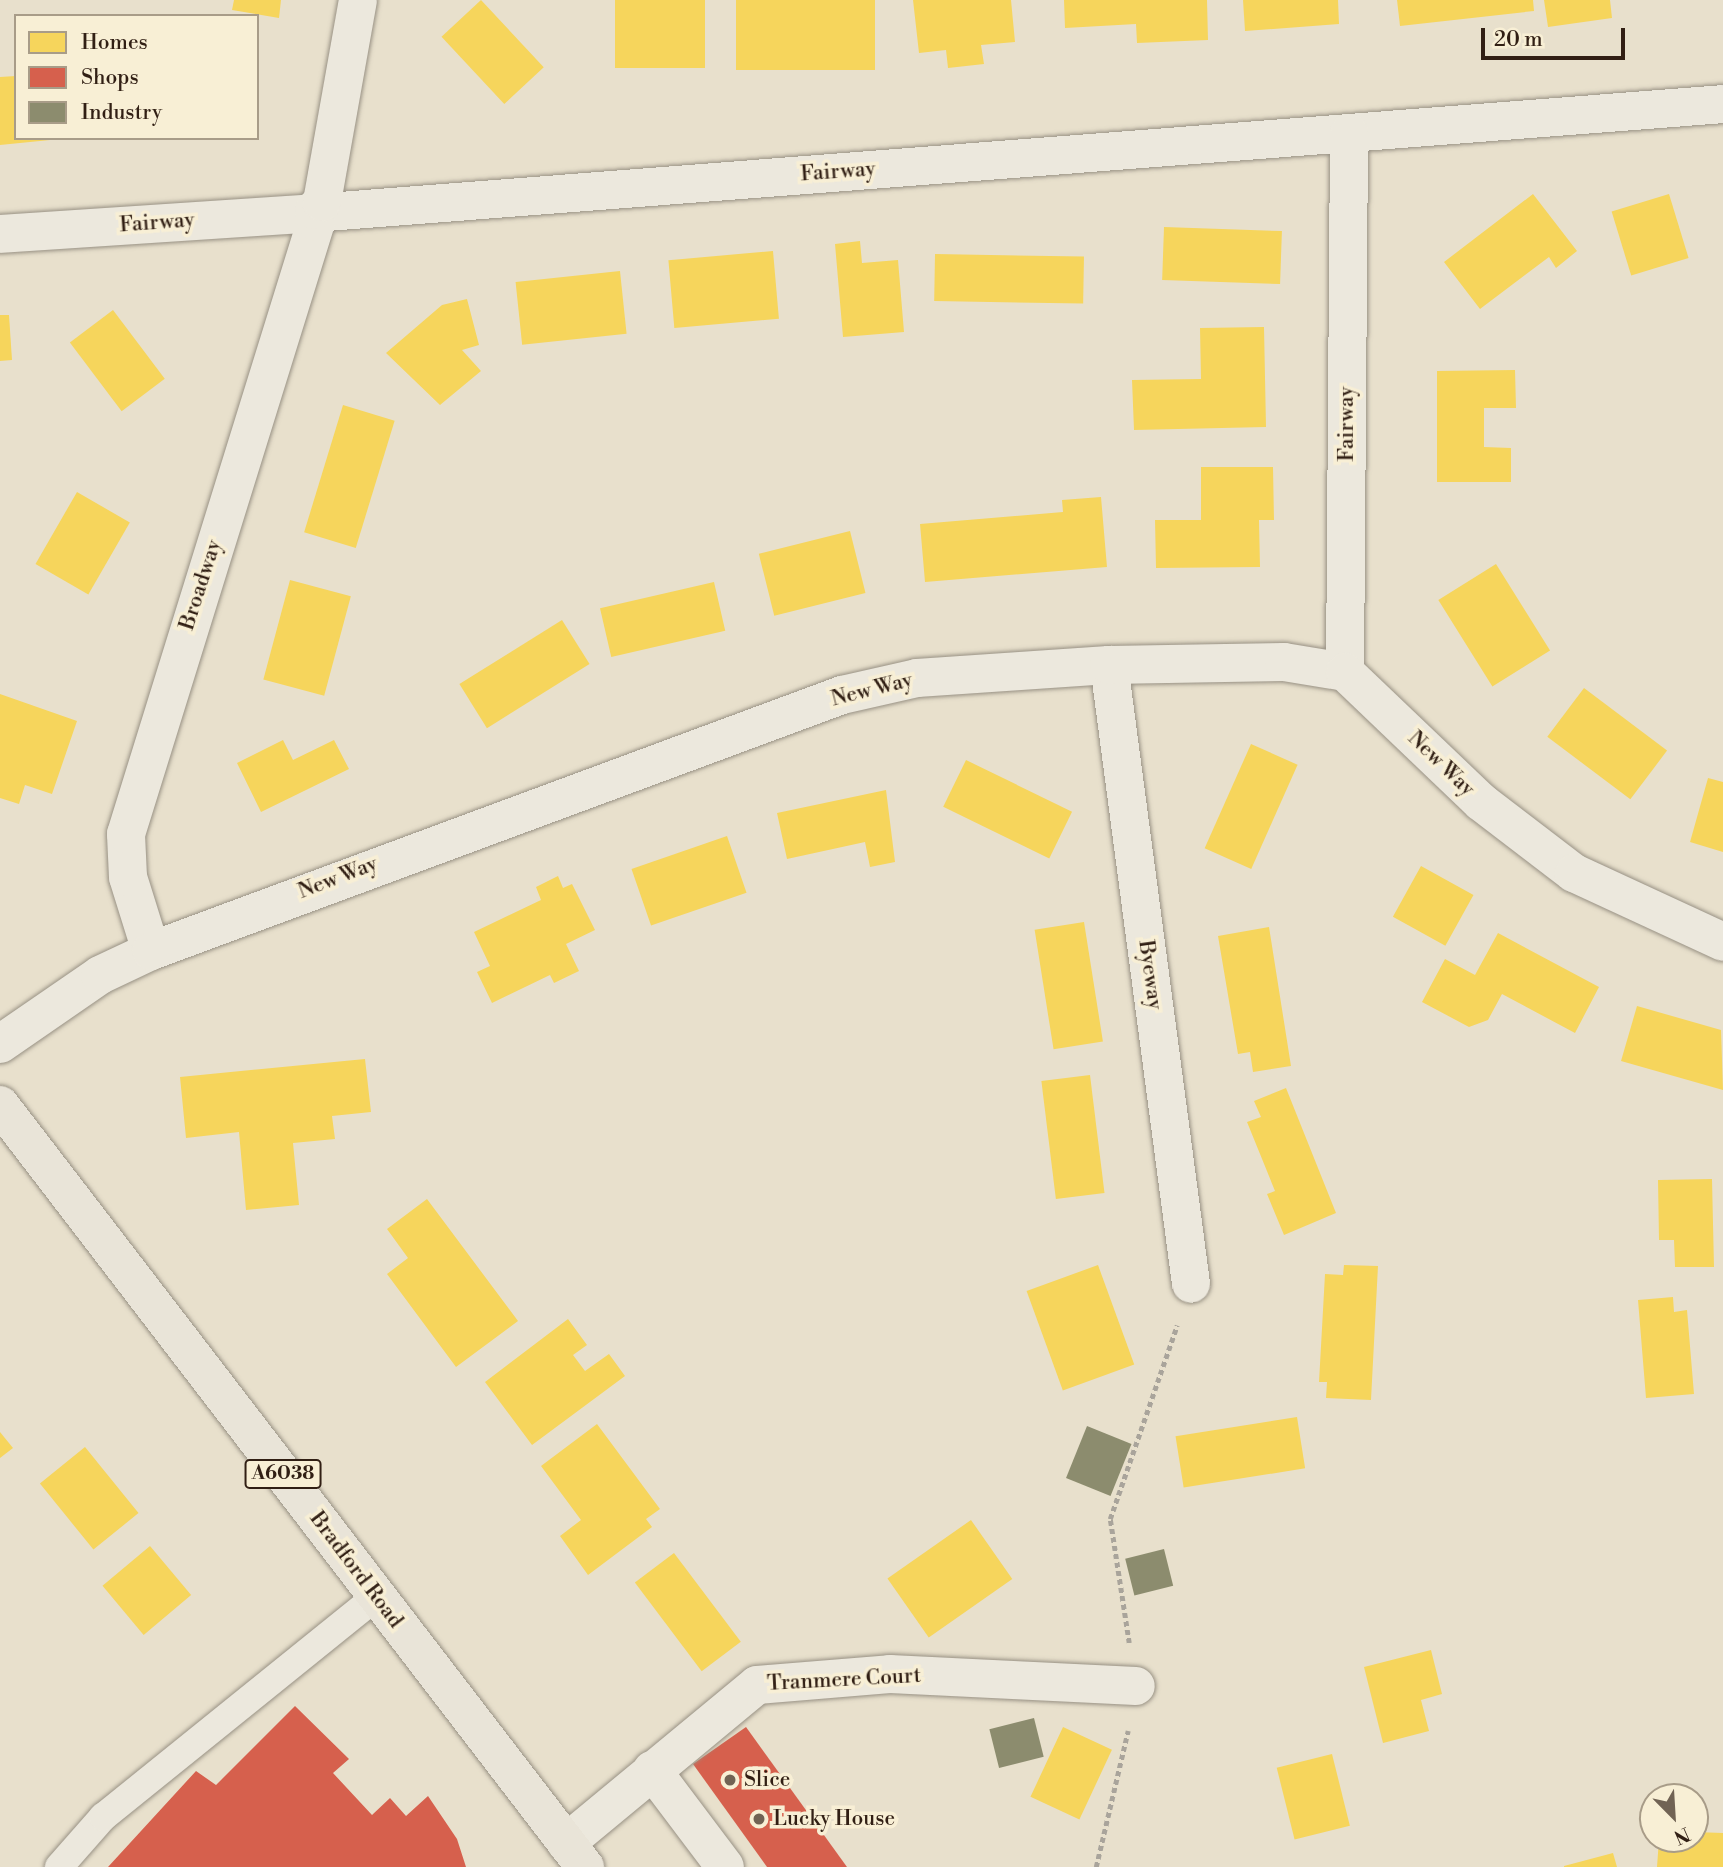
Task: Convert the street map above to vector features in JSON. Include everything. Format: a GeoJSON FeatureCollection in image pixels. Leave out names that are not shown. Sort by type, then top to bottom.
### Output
{"type":"FeatureCollection","features":[{"type":"Feature","properties":{"kind":"main road","name":"Bradford Road"},"geometry":{"type":"LineString","coordinates":[[0,1105],[575,1855]]}},
{"type":"Feature","properties":{"kind":"street","name":"Broadway"},"geometry":{"type":"LineString","coordinates":[[151,951],[128,877],[127,834],[320,212],[358,0]]}},
{"type":"Feature","properties":{"kind":"street","name":"Fairway"},"geometry":{"type":"LineString","coordinates":[[0,234],[320,212],[1723,104]]}},
{"type":"Feature","properties":{"kind":"street","name":"Fairway"},"geometry":{"type":"LineString","coordinates":[[1345,672],[1349,133]]}},
{"type":"Feature","properties":{"kind":"street","name":"New Way"},"geometry":{"type":"LineString","coordinates":[[0,1044],[100,975],[151,951],[842,695],[918,678],[1109,665],[1284,662],[1345,672],[1481,802],[1574,873],[1723,942]]}},
{"type":"Feature","properties":{"kind":"street","name":"Byeway"},"geometry":{"type":"LineString","coordinates":[[1109,665],[1191,1284]]}},
{"type":"Feature","properties":{"kind":"street","name":"Tranmere Court"},"geometry":{"type":"LineString","coordinates":[[575,1855],[652,1770],[757,1685],[890,1674],[1136,1686]]}},
{"type":"Feature","properties":{"kind":"street"},"geometry":{"type":"LineString","coordinates":[[652,1770],[725,1867]]}},
{"type":"Feature","properties":{"kind":"lane"},"geometry":{"type":"LineString","coordinates":[[60,1867],[103,1817],[376,1597]]}},
{"type":"Feature","properties":{"kind":"path"},"geometry":{"type":"LineString","coordinates":[[1096,1867],[1136,1686],[1110,1519],[1191,1284]]}},
{"type":"Feature","properties":{"kind":"building: Homes"},"geometry":{"type":"Polygon","coordinates":[[[234,0],[281,0],[279,18],[232,10],[234,0]]]}},
{"type":"Feature","properties":{"kind":"building: Homes"},"geometry":{"type":"Polygon","coordinates":[[[481,0],[544,67],[504,104],[442,37],[481,0]]]}},
{"type":"Feature","properties":{"kind":"building: Homes"},"geometry":{"type":"Polygon","coordinates":[[[615,0],[705,0],[705,68],[615,68],[615,0]]]}},
{"type":"Feature","properties":{"kind":"building: Homes"},"geometry":{"type":"Polygon","coordinates":[[[736,0],[875,0],[875,70],[736,70],[736,0]]]}},
{"type":"Feature","properties":{"kind":"building: Homes"},"geometry":{"type":"Polygon","coordinates":[[[913,0],[1011,0],[1015,42],[981,45],[984,64],[948,68],[946,50],[919,53],[913,0]]]}},
{"type":"Feature","properties":{"kind":"building: Homes"},"geometry":{"type":"Polygon","coordinates":[[[1064,0],[1207,0],[1208,40],[1137,43],[1136,24],[1065,28],[1064,0]]]}},
{"type":"Feature","properties":{"kind":"building: Homes"},"geometry":{"type":"Polygon","coordinates":[[[1243,0],[1338,0],[1339,24],[1245,31],[1243,0]]]}},
{"type":"Feature","properties":{"kind":"building: Homes"},"geometry":{"type":"Polygon","coordinates":[[[1397,0],[1533,0],[1534,11],[1400,26],[1397,0]]]}},
{"type":"Feature","properties":{"kind":"building: Homes"},"geometry":{"type":"Polygon","coordinates":[[[1544,0],[1610,0],[1612,18],[1548,27],[1544,0]]]}},
{"type":"Feature","properties":{"kind":"building: Homes"},"geometry":{"type":"Polygon","coordinates":[[[14,76],[14,140],[50,140],[0,145],[0,77],[14,76]]]}},
{"type":"Feature","properties":{"kind":"building: Homes"},"geometry":{"type":"Polygon","coordinates":[[[1533,194],[1577,251],[1556,268],[1549,257],[1480,309],[1444,262],[1533,194]]]}},
{"type":"Feature","properties":{"kind":"building: Homes"},"geometry":{"type":"Polygon","coordinates":[[[1669,194],[1689,258],[1631,276],[1612,212],[1669,194]]]}},
{"type":"Feature","properties":{"kind":"building: Homes"},"geometry":{"type":"Polygon","coordinates":[[[1164,227],[1282,231],[1280,284],[1162,280],[1164,227]]]}},
{"type":"Feature","properties":{"kind":"building: Homes"},"geometry":{"type":"Polygon","coordinates":[[[860,241],[862,263],[898,260],[904,332],[843,337],[835,244],[860,241]]]}},
{"type":"Feature","properties":{"kind":"building: Homes"},"geometry":{"type":"Polygon","coordinates":[[[773,251],[779,319],[674,328],[668,260],[773,251]]]}},
{"type":"Feature","properties":{"kind":"building: Homes"},"geometry":{"type":"Polygon","coordinates":[[[935,254],[1084,257],[1083,304],[934,301],[935,254]]]}},
{"type":"Feature","properties":{"kind":"building: Homes"},"geometry":{"type":"Polygon","coordinates":[[[620,271],[627,334],[522,345],[516,282],[620,271]]]}},
{"type":"Feature","properties":{"kind":"building: Homes"},"geometry":{"type":"Polygon","coordinates":[[[467,299],[479,345],[462,350],[481,371],[440,405],[386,353],[442,305],[467,299]]]}},
{"type":"Feature","properties":{"kind":"building: Homes"},"geometry":{"type":"Polygon","coordinates":[[[113,310],[165,379],[122,411],[70,342],[113,310]]]}},
{"type":"Feature","properties":{"kind":"building: Homes"},"geometry":{"type":"Polygon","coordinates":[[[0,315],[9,315],[12,360],[0,361],[0,315]]]}},
{"type":"Feature","properties":{"kind":"building: Homes"},"geometry":{"type":"Polygon","coordinates":[[[1264,327],[1266,427],[1134,430],[1132,380],[1201,379],[1200,328],[1264,327]]]}},
{"type":"Feature","properties":{"kind":"building: Homes"},"geometry":{"type":"Polygon","coordinates":[[[1515,370],[1516,408],[1484,408],[1484,447],[1511,448],[1511,482],[1437,482],[1437,371],[1515,370]]]}},
{"type":"Feature","properties":{"kind":"building: Homes"},"geometry":{"type":"Polygon","coordinates":[[[343,405],[395,421],[356,548],[304,532],[343,405]]]}},
{"type":"Feature","properties":{"kind":"building: Homes"},"geometry":{"type":"Polygon","coordinates":[[[1201,467],[1273,467],[1274,520],[1259,520],[1260,567],[1156,568],[1155,520],[1201,520],[1201,467]]]}},
{"type":"Feature","properties":{"kind":"building: Homes"},"geometry":{"type":"Polygon","coordinates":[[[77,492],[130,522],[88,594],[36,564],[77,492]]]}},
{"type":"Feature","properties":{"kind":"building: Homes"},"geometry":{"type":"Polygon","coordinates":[[[1101,497],[1107,567],[925,582],[920,524],[1063,512],[1062,500],[1101,497]]]}},
{"type":"Feature","properties":{"kind":"building: Homes"},"geometry":{"type":"Polygon","coordinates":[[[850,531],[865,593],[774,616],[759,554],[850,531]]]}},
{"type":"Feature","properties":{"kind":"building: Homes"},"geometry":{"type":"Polygon","coordinates":[[[1496,564],[1550,651],[1492,687],[1438,600],[1496,564]]]}},
{"type":"Feature","properties":{"kind":"building: Homes"},"geometry":{"type":"Polygon","coordinates":[[[290,580],[351,596],[324,696],[263,679],[290,580]]]}},
{"type":"Feature","properties":{"kind":"building: Homes"},"geometry":{"type":"Polygon","coordinates":[[[714,582],[725,631],[611,657],[600,608],[714,582]]]}},
{"type":"Feature","properties":{"kind":"building: Homes"},"geometry":{"type":"Polygon","coordinates":[[[562,620],[590,664],[487,728],[459,684],[562,620]]]}},
{"type":"Feature","properties":{"kind":"building: Homes"},"geometry":{"type":"Polygon","coordinates":[[[1584,688],[1667,751],[1630,799],[1547,737],[1584,688]]]}},
{"type":"Feature","properties":{"kind":"building: Homes"},"geometry":{"type":"Polygon","coordinates":[[[0,694],[77,721],[52,794],[25,785],[19,804],[0,798],[0,694]]]}},
{"type":"Feature","properties":{"kind":"building: Homes"},"geometry":{"type":"Polygon","coordinates":[[[283,740],[293,760],[334,740],[349,769],[261,812],[237,763],[283,740]]]}},
{"type":"Feature","properties":{"kind":"building: Homes"},"geometry":{"type":"Polygon","coordinates":[[[1251,744],[1298,765],[1251,869],[1205,848],[1251,744]]]}},
{"type":"Feature","properties":{"kind":"building: Homes"},"geometry":{"type":"Polygon","coordinates":[[[966,760],[1072,812],[1049,858],[943,807],[966,760]]]}},
{"type":"Feature","properties":{"kind":"building: Homes"},"geometry":{"type":"Polygon","coordinates":[[[1708,778],[1723,782],[1723,852],[1690,842],[1708,778]]]}},
{"type":"Feature","properties":{"kind":"building: Homes"},"geometry":{"type":"Polygon","coordinates":[[[886,790],[895,862],[870,867],[865,842],[787,859],[777,813],[886,790]]]}},
{"type":"Feature","properties":{"kind":"building: Homes"},"geometry":{"type":"Polygon","coordinates":[[[727,836],[747,893],[651,926],[632,869],[727,836]]]}},
{"type":"Feature","properties":{"kind":"building: Homes"},"geometry":{"type":"Polygon","coordinates":[[[1421,866],[1473,895],[1445,946],[1393,917],[1421,866]]]}},
{"type":"Feature","properties":{"kind":"building: Homes"},"geometry":{"type":"Polygon","coordinates":[[[558,876],[563,888],[572,884],[595,930],[566,944],[579,971],[554,983],[550,975],[492,1003],[477,972],[490,966],[474,932],[541,900],[536,887],[558,876]]]}},
{"type":"Feature","properties":{"kind":"building: Homes"},"geometry":{"type":"Polygon","coordinates":[[[1084,922],[1103,1042],[1054,1049],[1035,930],[1084,922]]]}},
{"type":"Feature","properties":{"kind":"building: Homes"},"geometry":{"type":"Polygon","coordinates":[[[1269,927],[1291,1066],[1253,1072],[1250,1052],[1238,1054],[1218,936],[1269,927]]]}},
{"type":"Feature","properties":{"kind":"building: Homes"},"geometry":{"type":"Polygon","coordinates":[[[1498,933],[1599,987],[1575,1033],[1502,994],[1488,1020],[1469,1027],[1422,1002],[1445,959],[1475,975],[1498,933]]]}},
{"type":"Feature","properties":{"kind":"building: Homes"},"geometry":{"type":"Polygon","coordinates":[[[1637,1006],[1721,1030],[1723,1090],[1621,1061],[1637,1006]]]}},
{"type":"Feature","properties":{"kind":"building: Homes"},"geometry":{"type":"Polygon","coordinates":[[[365,1059],[371,1112],[332,1116],[335,1139],[293,1143],[299,1205],[246,1210],[239,1132],[186,1138],[180,1077],[365,1059]]]}},
{"type":"Feature","properties":{"kind":"building: Homes"},"geometry":{"type":"Polygon","coordinates":[[[1090,1075],[1105,1193],[1056,1199],[1041,1081],[1090,1075]]]}},
{"type":"Feature","properties":{"kind":"building: Homes"},"geometry":{"type":"Polygon","coordinates":[[[1286,1088],[1336,1213],[1284,1235],[1267,1194],[1275,1191],[1247,1122],[1261,1117],[1254,1101],[1286,1088]]]}},
{"type":"Feature","properties":{"kind":"building: Homes"},"geometry":{"type":"Polygon","coordinates":[[[1712,1179],[1714,1267],[1675,1267],[1674,1240],[1659,1240],[1658,1180],[1712,1179]]]}},
{"type":"Feature","properties":{"kind":"building: Homes"},"geometry":{"type":"Polygon","coordinates":[[[427,1199],[518,1321],[456,1367],[387,1274],[408,1258],[387,1229],[427,1199]]]}},
{"type":"Feature","properties":{"kind":"building: Homes"},"geometry":{"type":"Polygon","coordinates":[[[1098,1265],[1134,1365],[1063,1391],[1027,1291],[1098,1265]]]}},
{"type":"Feature","properties":{"kind":"building: Homes"},"geometry":{"type":"Polygon","coordinates":[[[1344,1265],[1378,1266],[1371,1400],[1326,1398],[1327,1382],[1319,1382],[1325,1274],[1343,1275],[1344,1265]]]}},
{"type":"Feature","properties":{"kind":"building: Homes"},"geometry":{"type":"Polygon","coordinates":[[[1673,1297],[1674,1312],[1687,1310],[1694,1394],[1646,1398],[1638,1300],[1673,1297]]]}},
{"type":"Feature","properties":{"kind":"building: Homes"},"geometry":{"type":"Polygon","coordinates":[[[568,1319],[587,1345],[573,1355],[585,1371],[609,1354],[625,1376],[532,1445],[485,1382],[568,1319]]]}},
{"type":"Feature","properties":{"kind":"building: Homes"},"geometry":{"type":"Polygon","coordinates":[[[1297,1417],[1305,1468],[1184,1488],[1176,1436],[1297,1417]]]}},
{"type":"Feature","properties":{"kind":"building: Homes"},"geometry":{"type":"Polygon","coordinates":[[[597,1424],[660,1509],[646,1519],[652,1527],[588,1575],[560,1536],[581,1520],[541,1466],[597,1424]]]}},
{"type":"Feature","properties":{"kind":"building: Homes"},"geometry":{"type":"Polygon","coordinates":[[[0,1432],[13,1448],[0,1458],[0,1432]]]}},
{"type":"Feature","properties":{"kind":"building: Homes"},"geometry":{"type":"Polygon","coordinates":[[[85,1447],[138,1513],[93,1550],[40,1484],[85,1447]]]}},
{"type":"Feature","properties":{"kind":"building: Homes"},"geometry":{"type":"Polygon","coordinates":[[[971,1520],[1012,1579],[929,1637],[887,1579],[971,1520]]]}},
{"type":"Feature","properties":{"kind":"building: Homes"},"geometry":{"type":"Polygon","coordinates":[[[150,1546],[191,1595],[144,1635],[103,1586],[150,1546]]]}},
{"type":"Feature","properties":{"kind":"building: Homes"},"geometry":{"type":"Polygon","coordinates":[[[674,1553],[741,1642],[702,1671],[635,1582],[674,1553]]]}},
{"type":"Feature","properties":{"kind":"building: Homes"},"geometry":{"type":"Polygon","coordinates":[[[1431,1650],[1442,1694],[1421,1700],[1429,1731],[1383,1743],[1364,1667],[1431,1650]]]}},
{"type":"Feature","properties":{"kind":"building: Homes"},"geometry":{"type":"Polygon","coordinates":[[[1063,1727],[1112,1750],[1079,1820],[1030,1797],[1063,1727]]]}},
{"type":"Feature","properties":{"kind":"building: Homes"},"geometry":{"type":"Polygon","coordinates":[[[1332,1754],[1350,1826],[1295,1840],[1277,1768],[1332,1754]]]}},
{"type":"Feature","properties":{"kind":"building: Homes"},"geometry":{"type":"Polygon","coordinates":[[[1709,1832],[1723,1833],[1723,1867],[1657,1867],[1658,1853],[1709,1853],[1709,1832]]]}},
{"type":"Feature","properties":{"kind":"building: Homes"},"geometry":{"type":"Polygon","coordinates":[[[1613,1853],[1617,1867],[1564,1867],[1564,1866],[1613,1853]]]}},
{"type":"Feature","properties":{"kind":"building: Shops"},"geometry":{"type":"Polygon","coordinates":[[[295,1706],[349,1759],[333,1773],[372,1815],[390,1798],[406,1816],[428,1796],[457,1839],[466,1867],[108,1867],[196,1771],[216,1785],[295,1706]]]}},
{"type":"Feature","properties":{"kind":"building: Shops"},"geometry":{"type":"Polygon","coordinates":[[[746,1727],[847,1867],[767,1867],[693,1764],[746,1727]]]}},
{"type":"Feature","properties":{"kind":"building: Industry"},"geometry":{"type":"Polygon","coordinates":[[[1087,1426],[1132,1444],[1111,1496],[1066,1478],[1087,1426]]]}},
{"type":"Feature","properties":{"kind":"building: Industry"},"geometry":{"type":"Polygon","coordinates":[[[1164,1549],[1173,1586],[1134,1596],[1125,1559],[1164,1549]]]}},
{"type":"Feature","properties":{"kind":"building: Industry"},"geometry":{"type":"Polygon","coordinates":[[[1034,1718],[1044,1757],[999,1768],[989,1729],[1034,1718]]]}},
{"type":"Feature","properties":{"kind":"place","name":"Slice"},"geometry":{"type":"Point","coordinates":[730,1780]}},
{"type":"Feature","properties":{"kind":"place","name":"Lucky House"},"geometry":{"type":"Point","coordinates":[759,1819]}}]}
